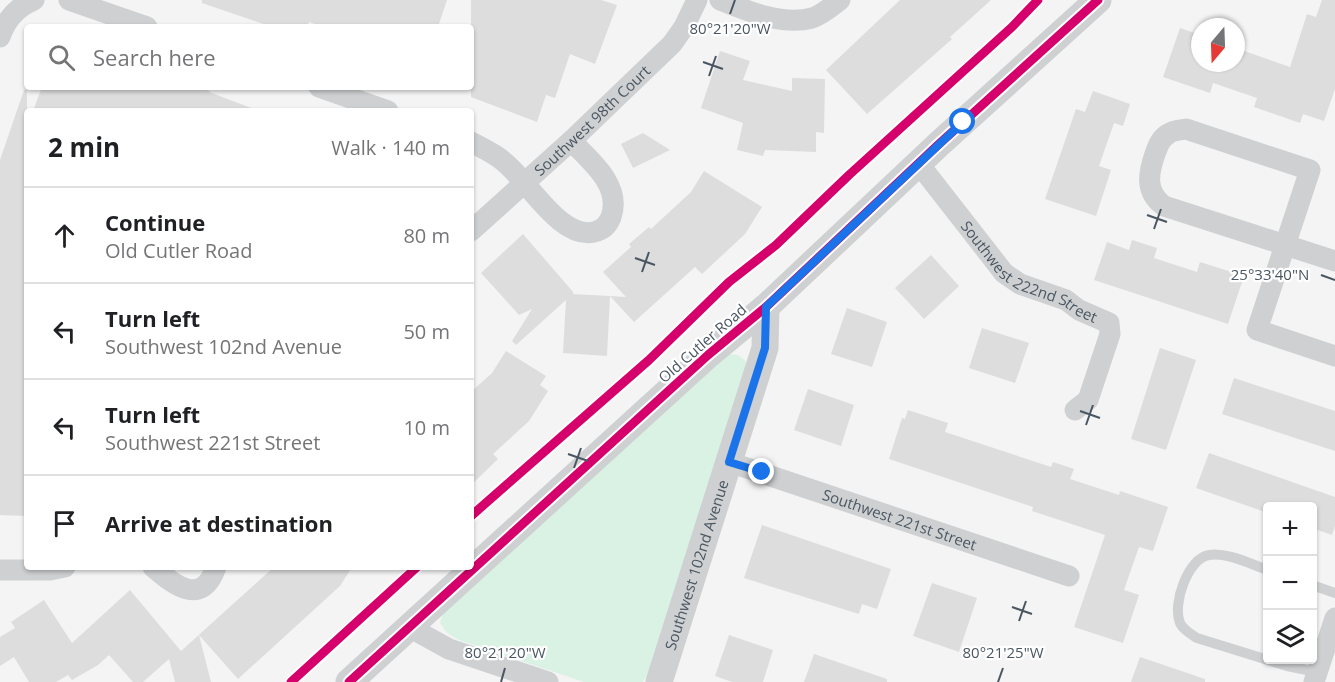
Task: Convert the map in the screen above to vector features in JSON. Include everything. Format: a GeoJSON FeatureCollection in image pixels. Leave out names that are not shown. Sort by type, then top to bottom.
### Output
{"type":"FeatureCollection","features":[{"type":"Feature","properties":{"kind":"street"},"geometry":{"type":"LineString","coordinates":[[69,0],[138,24]]}},
{"type":"Feature","properties":{"kind":"street","name":"Southwest 98th Court"},"geometry":{"type":"LineString","coordinates":[[474,228],[571,141],[672,44],[684,27],[697,0]]}},
{"type":"Feature","properties":{"kind":"street"},"geometry":{"type":"LineString","coordinates":[[720,0],[783,19],[813,17],[840,0]]}},
{"type":"Feature","properties":{"kind":"street","name":"Old Cutler Road"},"geometry":{"type":"LineString","coordinates":[[474,568],[708,355],[766,307],[1098,0]]}},
{"type":"Feature","properties":{"kind":"street"},"geometry":{"type":"LineString","coordinates":[[0,37],[8,20],[31,1]]}},
{"type":"Feature","properties":{"kind":"street"},"geometry":{"type":"LineString","coordinates":[[328,90],[379,108]]}},
{"type":"Feature","properties":{"kind":"street"},"geometry":{"type":"LineString","coordinates":[[1335,261],[1285,245],[1164,206],[1156,200],[1149,181],[1150,169],[1159,142],[1168,134],[1186,129],[1310,170],[1285,245],[1257,330],[1335,356]]}},
{"type":"Feature","properties":{"kind":"street"},"geometry":{"type":"LineString","coordinates":[[474,144],[504,161],[558,220],[585,233],[604,228],[609,222],[615,200],[601,173],[571,141]]}},
{"type":"Feature","properties":{"kind":"street","name":"Southwest 222nd Street"},"geometry":{"type":"LineString","coordinates":[[919,164],[1004,273],[1020,284],[1066,300],[1078,310],[1109,323],[1110,333],[1088,400],[1075,410]]}},
{"type":"Feature","properties":{"kind":"street","name":"Southwest 102nd Avenue"},"geometry":{"type":"LineString","coordinates":[[659,682],[765,348],[766,307]]}},
{"type":"Feature","properties":{"kind":"street","name":"Southwest 221st Street"},"geometry":{"type":"LineString","coordinates":[[729,462],[1069,576]]}},
{"type":"Feature","properties":{"kind":"street"},"geometry":{"type":"LineString","coordinates":[[0,570],[50,570]]}},
{"type":"Feature","properties":{"kind":"street"},"geometry":{"type":"LineString","coordinates":[[157,570],[176,585],[188,590],[207,585],[214,570]]}},
{"type":"Feature","properties":{"kind":"street","name":"Old Cutler Road"},"geometry":{"type":"LineString","coordinates":[[349,682],[472,570]]}},
{"type":"Feature","properties":{"kind":"street"},"geometry":{"type":"LineString","coordinates":[[1322,677],[1335,618]]}},
{"type":"Feature","properties":{"kind":"street"},"geometry":{"type":"LineString","coordinates":[[409,627],[449,649],[548,682]]}},
{"type":"Feature","properties":{"kind":"lane"},"geometry":{"type":"LineString","coordinates":[[1263,568],[1217,554],[1197,559],[1189,571],[1180,595],[1178,610],[1180,623],[1187,632],[1197,638],[1322,677]]}},
{"type":"Feature","properties":{"kind":"lane"},"geometry":{"type":"LineString","coordinates":[[1317,587],[1335,593]]}},
{"type":"Feature","properties":{"kind":"green space"},"geometry":{"type":"Polygon","coordinates":[[[730,354],[738,355],[746,361],[745,370],[648,674],[643,682],[584,682],[459,640],[447,633],[440,623],[443,613],[722,358],[730,354]]]}},
{"type":"Feature","properties":{"kind":"building"},"geometry":{"type":"Polygon","coordinates":[[[202,0],[447,0],[439,24],[315,24],[309,22],[308,24],[263,24],[202,3],[202,0]]]}},
{"type":"Feature","properties":{"kind":"building"},"geometry":{"type":"Polygon","coordinates":[[[471,0],[601,0],[617,5],[595,64],[570,54],[555,98],[546,95],[537,122],[471,97],[471,90],[474,90],[474,24],[471,24],[471,0]]]}},
{"type":"Feature","properties":{"kind":"building"},"geometry":{"type":"Polygon","coordinates":[[[900,0],[991,0],[950,37],[952,39],[867,114],[826,70],[900,0]]]}},
{"type":"Feature","properties":{"kind":"building"},"geometry":{"type":"Polygon","coordinates":[[[1322,0],[1335,0],[1335,89],[1324,121],[1303,114],[1300,123],[1254,107],[1257,98],[1213,83],[1210,93],[1163,77],[1180,28],[1191,32],[1191,72],[1245,72],[1245,51],[1290,67],[1307,14],[1316,17],[1322,0]]]}},
{"type":"Feature","properties":{"kind":"building"},"geometry":{"type":"Polygon","coordinates":[[[720,51],[750,61],[743,80],[792,91],[792,78],[825,79],[824,133],[816,132],[816,152],[765,150],[763,156],[737,150],[743,123],[701,108],[720,51]]]}},
{"type":"Feature","properties":{"kind":"building"},"geometry":{"type":"Polygon","coordinates":[[[24,90],[27,90],[27,108],[24,108],[24,516],[0,515],[0,160],[24,90]]]}},
{"type":"Feature","properties":{"kind":"building"},"geometry":{"type":"Polygon","coordinates":[[[41,90],[208,90],[251,108],[34,108],[41,90]]]}},
{"type":"Feature","properties":{"kind":"building"},"geometry":{"type":"Polygon","coordinates":[[[1093,91],[1130,104],[1123,126],[1114,123],[1099,166],[1111,170],[1096,216],[1045,199],[1076,109],[1085,112],[1093,91]]]}},
{"type":"Feature","properties":{"kind":"building"},"geometry":{"type":"Polygon","coordinates":[[[643,133],[670,150],[633,168],[621,144],[643,133]]]}},
{"type":"Feature","properties":{"kind":"building"},"geometry":{"type":"Polygon","coordinates":[[[704,171],[762,207],[745,234],[702,274],[695,267],[634,322],[610,296],[626,297],[603,272],[631,247],[629,244],[649,227],[651,229],[691,192],[704,171]]]}},
{"type":"Feature","properties":{"kind":"building"},"geometry":{"type":"Polygon","coordinates":[[[523,234],[574,293],[572,294],[610,296],[607,356],[563,353],[566,300],[516,345],[512,341],[532,309],[519,315],[481,273],[523,234]]]}},
{"type":"Feature","properties":{"kind":"building"},"geometry":{"type":"Polygon","coordinates":[[[1132,240],[1157,248],[1154,258],[1197,272],[1200,262],[1244,276],[1228,324],[1094,280],[1107,242],[1129,250],[1132,240]]]}},
{"type":"Feature","properties":{"kind":"building"},"geometry":{"type":"Polygon","coordinates":[[[931,255],[959,286],[924,319],[895,288],[931,255]]]}},
{"type":"Feature","properties":{"kind":"building"},"geometry":{"type":"Polygon","coordinates":[[[847,308],[887,322],[872,367],[831,354],[847,308]]]}},
{"type":"Feature","properties":{"kind":"building"},"geometry":{"type":"Polygon","coordinates":[[[982,328],[1029,343],[1015,383],[969,368],[982,328]]]}},
{"type":"Feature","properties":{"kind":"building"},"geometry":{"type":"Polygon","coordinates":[[[1160,348],[1196,360],[1166,450],[1131,439],[1160,348]]]}},
{"type":"Feature","properties":{"kind":"building"},"geometry":{"type":"Polygon","coordinates":[[[506,351],[546,376],[540,385],[548,391],[529,421],[493,454],[498,459],[474,482],[474,389],[492,373],[506,351]]]}},
{"type":"Feature","properties":{"kind":"building"},"geometry":{"type":"Polygon","coordinates":[[[1234,378],[1335,411],[1335,451],[1222,414],[1234,378]]]}},
{"type":"Feature","properties":{"kind":"building"},"geometry":{"type":"Polygon","coordinates":[[[808,389],[854,405],[841,446],[794,430],[808,389]]]}},
{"type":"Feature","properties":{"kind":"building"},"geometry":{"type":"Polygon","coordinates":[[[908,410],[948,423],[945,432],[1051,467],[1053,462],[1074,469],[1070,479],[1119,495],[1120,491],[1168,507],[1153,551],[1139,547],[1124,590],[1139,595],[1123,643],[1074,627],[1105,535],[1032,511],[1033,507],[889,459],[902,418],[905,419],[908,410]]]}},
{"type":"Feature","properties":{"kind":"building"},"geometry":{"type":"Polygon","coordinates":[[[1209,453],[1335,497],[1335,526],[1332,535],[1317,530],[1317,502],[1263,502],[1263,511],[1196,488],[1209,453]]]}},
{"type":"Feature","properties":{"kind":"building"},"geometry":{"type":"Polygon","coordinates":[[[762,525],[891,569],[877,609],[862,604],[859,614],[744,578],[762,525]]]}},
{"type":"Feature","properties":{"kind":"building"},"geometry":{"type":"Polygon","coordinates":[[[271,570],[350,570],[340,586],[238,679],[199,635],[211,682],[175,682],[169,659],[143,682],[133,682],[109,655],[98,665],[72,680],[68,675],[56,682],[29,682],[14,657],[0,666],[0,637],[15,628],[11,622],[44,600],[72,643],[130,590],[181,651],[271,570]]]}},
{"type":"Feature","properties":{"kind":"building"},"geometry":{"type":"Polygon","coordinates":[[[932,583],[977,598],[959,652],[913,636],[932,583]]]}},
{"type":"Feature","properties":{"kind":"building"},"geometry":{"type":"Polygon","coordinates":[[[729,635],[773,650],[763,682],[732,682],[715,676],[729,635]]]}},
{"type":"Feature","properties":{"kind":"building"},"geometry":{"type":"Polygon","coordinates":[[[814,654],[887,679],[887,682],[804,682],[814,654]]]}},
{"type":"Feature","properties":{"kind":"building"},"geometry":{"type":"Polygon","coordinates":[[[1140,657],[1205,679],[1205,682],[1131,682],[1140,657]]]}},
{"type":"Feature","properties":{"kind":"cycle path"},"geometry":{"type":"LineString","coordinates":[[474,513],[649,360],[729,282],[776,245],[849,175],[1012,27],[1038,0]]}},
{"type":"Feature","properties":{"kind":"cycle path"},"geometry":{"type":"LineString","coordinates":[[474,568],[708,355],[766,307],[939,144],[1098,0]]}},
{"type":"Feature","properties":{"kind":"cycle path"},"geometry":{"type":"LineString","coordinates":[[291,682],[414,570]]}},
{"type":"Feature","properties":{"kind":"cycle path"},"geometry":{"type":"LineString","coordinates":[[349,682],[472,570]]}},
{"type":"Feature","properties":{"kind":"route"},"geometry":{"type":"LineString","coordinates":[[762,472],[729,462],[765,348],[766,307],[963,122]]}}]}
